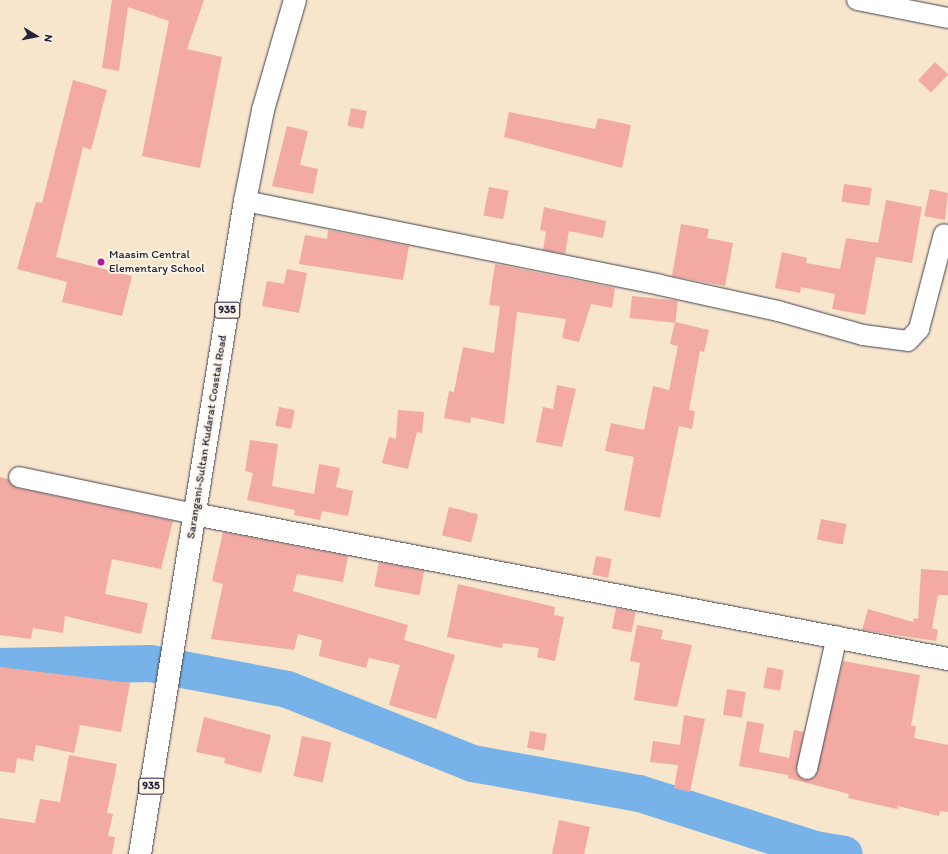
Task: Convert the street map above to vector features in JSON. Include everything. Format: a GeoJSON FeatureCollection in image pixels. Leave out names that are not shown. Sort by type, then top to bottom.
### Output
{"type":"FeatureCollection","features":[{"type":"Feature","properties":{"kind":"main road","name":"Sarangani-Sultan Kudarat Coastal Road"},"geometry":{"type":"LineString","coordinates":[[140,854],[245,201],[262,110],[295,0]]}},
{"type":"Feature","properties":{"kind":"main road"},"geometry":{"type":"LineString","coordinates":[[194,514],[837,636],[948,659]]}},
{"type":"Feature","properties":{"kind":"street"},"geometry":{"type":"LineString","coordinates":[[857,0],[948,18]]}},
{"type":"Feature","properties":{"kind":"street"},"geometry":{"type":"LineString","coordinates":[[245,201],[660,285],[778,311],[863,335],[908,340],[919,329],[944,234]]}},
{"type":"Feature","properties":{"kind":"street"},"geometry":{"type":"LineString","coordinates":[[19,477],[194,514]]}},
{"type":"Feature","properties":{"kind":"street"},"geometry":{"type":"LineString","coordinates":[[807,769],[837,636]]}},
{"type":"Feature","properties":{"kind":"building"},"geometry":{"type":"Polygon","coordinates":[[[112,0],[204,0],[187,49],[222,57],[200,168],[142,156],[169,21],[128,7],[119,71],[102,68],[112,0]]]}},
{"type":"Feature","properties":{"kind":"building"},"geometry":{"type":"Polygon","coordinates":[[[935,62],[948,74],[931,93],[918,80],[935,62]]]}},
{"type":"Feature","properties":{"kind":"building"},"geometry":{"type":"Polygon","coordinates":[[[73,80],[107,90],[91,150],[83,147],[56,257],[132,276],[122,316],[62,302],[67,282],[17,269],[36,202],[42,203],[73,80]]]}},
{"type":"Feature","properties":{"kind":"building"},"geometry":{"type":"Polygon","coordinates":[[[351,108],[367,111],[363,129],[348,126],[351,108]]]}},
{"type":"Feature","properties":{"kind":"building"},"geometry":{"type":"Polygon","coordinates":[[[509,112],[595,129],[598,118],[631,125],[622,168],[504,137],[509,112]]]}},
{"type":"Feature","properties":{"kind":"building"},"geometry":{"type":"Polygon","coordinates":[[[287,126],[308,131],[300,165],[318,169],[313,194],[272,186],[287,126]]]}},
{"type":"Feature","properties":{"kind":"building"},"geometry":{"type":"Polygon","coordinates":[[[844,184],[872,188],[869,206],[841,202],[844,184]]]}},
{"type":"Feature","properties":{"kind":"building"},"geometry":{"type":"Polygon","coordinates":[[[489,187],[509,191],[503,219],[483,215],[489,187]]]}},
{"type":"Feature","properties":{"kind":"building"},"geometry":{"type":"Polygon","coordinates":[[[930,189],[948,193],[945,220],[924,216],[930,189]]]}},
{"type":"Feature","properties":{"kind":"building"},"geometry":{"type":"Polygon","coordinates":[[[886,200],[922,207],[912,263],[876,257],[865,315],[832,309],[835,294],[801,287],[800,293],[775,288],[782,252],[807,258],[806,263],[840,269],[846,238],[878,243],[886,200]]]}},
{"type":"Feature","properties":{"kind":"building"},"geometry":{"type":"Polygon","coordinates":[[[544,207],[606,221],[603,238],[569,231],[565,254],[543,250],[546,231],[540,230],[544,207]]]}},
{"type":"Feature","properties":{"kind":"building"},"geometry":{"type":"Polygon","coordinates":[[[681,224],[709,229],[707,238],[733,243],[725,286],[672,276],[681,224]]]}},
{"type":"Feature","properties":{"kind":"building"},"geometry":{"type":"Polygon","coordinates":[[[328,230],[409,246],[403,280],[299,264],[305,235],[327,239],[328,230]]]}},
{"type":"Feature","properties":{"kind":"building"},"geometry":{"type":"Polygon","coordinates":[[[495,264],[615,288],[612,308],[591,304],[579,342],[562,338],[566,319],[517,312],[504,424],[471,417],[470,423],[444,418],[449,391],[454,392],[463,347],[494,353],[500,306],[489,305],[495,264]]]}},
{"type":"Feature","properties":{"kind":"building"},"geometry":{"type":"Polygon","coordinates":[[[287,269],[307,273],[299,313],[262,306],[267,281],[284,284],[287,269]]]}},
{"type":"Feature","properties":{"kind":"building"},"geometry":{"type":"Polygon","coordinates":[[[632,296],[678,301],[675,323],[630,318],[632,296]]]}},
{"type":"Feature","properties":{"kind":"building"},"geometry":{"type":"Polygon","coordinates":[[[675,322],[709,330],[704,352],[700,351],[689,410],[695,411],[692,429],[679,426],[660,518],[624,510],[634,457],[605,451],[611,423],[644,430],[653,386],[669,390],[678,346],[670,344],[675,322]]]}},
{"type":"Feature","properties":{"kind":"building"},"geometry":{"type":"Polygon","coordinates":[[[557,385],[576,389],[562,447],[536,442],[543,407],[553,409],[557,385]]]}},
{"type":"Feature","properties":{"kind":"building"},"geometry":{"type":"Polygon","coordinates":[[[279,407],[295,410],[291,429],[275,426],[279,407]]]}},
{"type":"Feature","properties":{"kind":"building"},"geometry":{"type":"Polygon","coordinates":[[[398,410],[424,412],[422,433],[417,432],[408,469],[382,463],[389,437],[396,439],[398,410]]]}},
{"type":"Feature","properties":{"kind":"building"},"geometry":{"type":"Polygon","coordinates":[[[250,440],[278,444],[272,486],[314,494],[319,464],[340,468],[336,487],[353,491],[348,516],[322,511],[320,520],[294,515],[295,510],[247,500],[253,473],[245,471],[250,440]]]}},
{"type":"Feature","properties":{"kind":"building"},"geometry":{"type":"Polygon","coordinates":[[[0,477],[8,479],[17,488],[173,521],[161,569],[112,559],[105,594],[148,603],[141,634],[65,616],[63,633],[33,628],[31,639],[0,635],[0,477]]]}},
{"type":"Feature","properties":{"kind":"building"},"geometry":{"type":"Polygon","coordinates":[[[449,507],[478,514],[471,542],[442,535],[449,507]]]}},
{"type":"Feature","properties":{"kind":"building"},"geometry":{"type":"Polygon","coordinates":[[[821,519],[847,524],[843,545],[817,540],[821,519]]]}},
{"type":"Feature","properties":{"kind":"building"},"geometry":{"type":"Polygon","coordinates":[[[223,532],[348,556],[343,582],[297,574],[293,591],[408,625],[404,640],[455,655],[436,719],[389,705],[400,665],[369,658],[366,668],[319,656],[322,640],[298,634],[294,650],[211,639],[223,584],[212,581],[223,532]]]}},
{"type":"Feature","properties":{"kind":"building"},"geometry":{"type":"Polygon","coordinates":[[[596,556],[612,559],[608,578],[592,575],[596,556]]]}},
{"type":"Feature","properties":{"kind":"building"},"geometry":{"type":"Polygon","coordinates":[[[379,562],[424,571],[419,595],[374,587],[379,562]]]}},
{"type":"Feature","properties":{"kind":"building"},"geometry":{"type":"Polygon","coordinates":[[[921,569],[948,571],[948,595],[938,595],[932,628],[938,630],[936,641],[862,630],[868,609],[913,622],[914,618],[918,619],[921,569]]]}},
{"type":"Feature","properties":{"kind":"building"},"geometry":{"type":"Polygon","coordinates":[[[458,584],[555,607],[554,615],[564,617],[555,661],[537,657],[539,648],[503,643],[502,648],[447,637],[458,584]]]}},
{"type":"Feature","properties":{"kind":"building"},"geometry":{"type":"Polygon","coordinates":[[[616,608],[636,612],[632,632],[612,629],[616,608]]]}},
{"type":"Feature","properties":{"kind":"building"},"geometry":{"type":"Polygon","coordinates":[[[637,625],[663,630],[661,639],[692,645],[677,707],[634,700],[640,663],[630,661],[637,625]]]}},
{"type":"Feature","properties":{"kind":"building"},"geometry":{"type":"Polygon","coordinates":[[[843,661],[920,675],[911,726],[916,726],[914,738],[948,745],[948,812],[940,811],[939,816],[898,806],[897,809],[848,798],[849,794],[788,778],[788,775],[739,766],[747,721],[764,724],[759,752],[789,758],[794,730],[804,732],[796,772],[804,780],[815,777],[843,661]]]}},
{"type":"Feature","properties":{"kind":"building"},"geometry":{"type":"Polygon","coordinates":[[[0,667],[130,683],[121,732],[80,725],[74,753],[36,745],[33,761],[17,758],[15,773],[0,771],[0,667]]]}},
{"type":"Feature","properties":{"kind":"building"},"geometry":{"type":"Polygon","coordinates":[[[767,667],[784,670],[780,691],[763,688],[767,667]]]}},
{"type":"Feature","properties":{"kind":"building"},"geometry":{"type":"Polygon","coordinates":[[[727,689],[746,692],[742,718],[723,715],[727,689]]]}},
{"type":"Feature","properties":{"kind":"building"},"geometry":{"type":"Polygon","coordinates":[[[684,715],[705,719],[690,792],[674,788],[678,765],[650,762],[653,741],[680,745],[684,715]]]}},
{"type":"Feature","properties":{"kind":"building"},"geometry":{"type":"Polygon","coordinates":[[[204,717],[271,735],[261,773],[224,763],[225,758],[196,752],[204,717]]]}},
{"type":"Feature","properties":{"kind":"building"},"geometry":{"type":"Polygon","coordinates":[[[530,731],[547,734],[544,751],[527,748],[530,731]]]}},
{"type":"Feature","properties":{"kind":"building"},"geometry":{"type":"Polygon","coordinates":[[[302,736],[331,742],[323,782],[293,776],[302,736]]]}},
{"type":"Feature","properties":{"kind":"building"},"geometry":{"type":"Polygon","coordinates":[[[69,755],[117,764],[107,813],[113,814],[108,836],[115,837],[112,854],[0,854],[0,818],[35,823],[40,799],[60,802],[69,755]]]}},
{"type":"Feature","properties":{"kind":"building"},"geometry":{"type":"Polygon","coordinates":[[[559,820],[590,827],[584,854],[552,854],[559,820]]]}},
{"type":"Feature","properties":{"kind":"waterway"},"geometry":{"type":"LineString","coordinates":[[0,666],[150,663],[287,689],[472,763],[639,793],[814,849],[844,854]]}},
{"type":"Feature","properties":{"kind":"place","name":"Maasim Central Elementary School"},"geometry":{"type":"Point","coordinates":[101,262]}}]}
